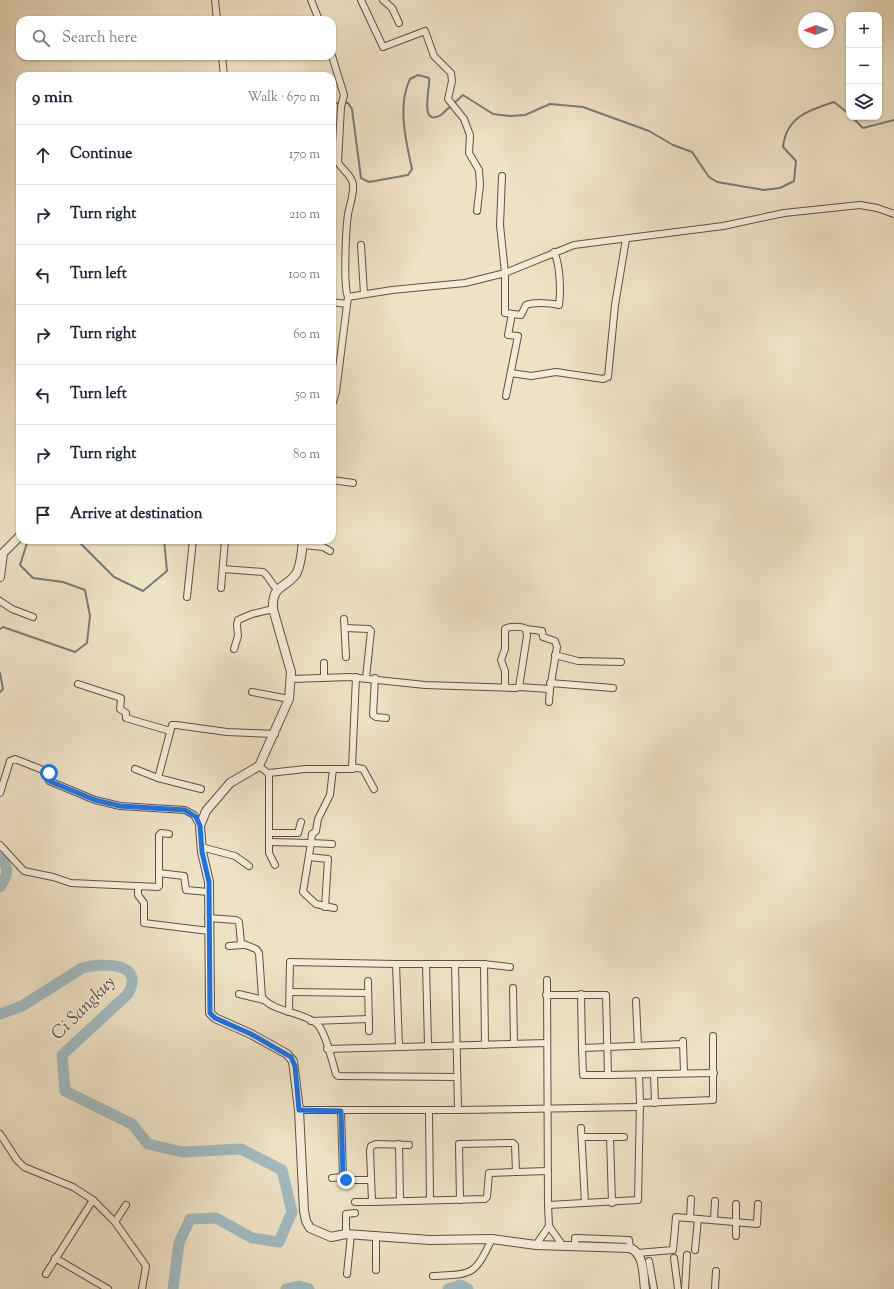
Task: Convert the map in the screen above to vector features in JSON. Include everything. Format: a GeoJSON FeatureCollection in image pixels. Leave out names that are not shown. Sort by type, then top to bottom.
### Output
{"type":"FeatureCollection","features":[{"type":"Feature","properties":{"kind":"street"},"geometry":{"type":"LineString","coordinates":[[215,0],[217,16]]}},
{"type":"Feature","properties":{"kind":"street"},"geometry":{"type":"LineString","coordinates":[[311,0],[317,16]]}},
{"type":"Feature","properties":{"kind":"street"},"geometry":{"type":"LineString","coordinates":[[361,0],[384,48],[422,31],[426,32],[434,56],[451,73],[452,81],[448,95],[451,104],[464,119],[470,135],[469,153],[479,170],[480,185],[477,210]]}},
{"type":"Feature","properties":{"kind":"street"},"geometry":{"type":"LineString","coordinates":[[383,0],[392,8],[399,23]]}},
{"type":"Feature","properties":{"kind":"street"},"geometry":{"type":"LineString","coordinates":[[222,60],[224,72]]}},
{"type":"Feature","properties":{"kind":"street"},"geometry":{"type":"LineString","coordinates":[[333,60],[344,92],[341,107],[338,162],[340,168],[349,175],[353,182],[353,192],[348,215],[346,280],[348,297],[336,377]]}},
{"type":"Feature","properties":{"kind":"street"},"geometry":{"type":"LineString","coordinates":[[502,176],[501,245],[505,273],[504,311],[521,315],[528,304],[545,303],[559,305],[561,289],[558,285],[558,261],[554,252]]}},
{"type":"Feature","properties":{"kind":"street"},"geometry":{"type":"LineString","coordinates":[[348,297],[364,294],[466,284],[505,273],[574,245],[723,226],[784,213],[852,206],[870,207],[894,214]]}},
{"type":"Feature","properties":{"kind":"street"},"geometry":{"type":"LineString","coordinates":[[511,373],[531,376],[556,372],[603,379],[608,377],[615,305],[626,239]]}},
{"type":"Feature","properties":{"kind":"street"},"geometry":{"type":"LineString","coordinates":[[361,245],[364,294]]}},
{"type":"Feature","properties":{"kind":"street"},"geometry":{"type":"LineString","coordinates":[[336,303],[346,304]]}},
{"type":"Feature","properties":{"kind":"street"},"geometry":{"type":"LineString","coordinates":[[506,396],[518,336],[508,334],[512,314]]}},
{"type":"Feature","properties":{"kind":"street"},"geometry":{"type":"LineString","coordinates":[[336,481],[353,483]]}},
{"type":"Feature","properties":{"kind":"street"},"geometry":{"type":"LineString","coordinates":[[0,577],[0,564],[4,553],[16,540]]}},
{"type":"Feature","properties":{"kind":"street"},"geometry":{"type":"LineString","coordinates":[[188,597],[193,544]]}},
{"type":"Feature","properties":{"kind":"street"},"geometry":{"type":"LineString","coordinates":[[221,588],[225,544]]}},
{"type":"Feature","properties":{"kind":"street"},"geometry":{"type":"LineString","coordinates":[[303,544],[296,574],[276,590],[273,609],[292,679],[289,699],[275,734],[259,766],[230,783],[206,811],[200,826],[201,847],[209,892],[208,931],[210,1013],[215,1018],[251,1034],[291,1057],[295,1066],[306,1221],[310,1228],[324,1235],[331,1236],[348,1234],[430,1240],[492,1239],[536,1245],[634,1250],[673,1250],[676,1218],[714,1219],[757,1224],[758,1204]]}},
{"type":"Feature","properties":{"kind":"street"},"geometry":{"type":"LineString","coordinates":[[311,544],[323,547],[330,551]]}},
{"type":"Feature","properties":{"kind":"street"},"geometry":{"type":"LineString","coordinates":[[223,569],[263,572],[276,590]]}},
{"type":"Feature","properties":{"kind":"street"},"geometry":{"type":"LineString","coordinates":[[0,601],[12,609],[33,617]]}},
{"type":"Feature","properties":{"kind":"street"},"geometry":{"type":"LineString","coordinates":[[234,649],[238,636],[236,625],[238,620],[252,614],[273,609]]}},
{"type":"Feature","properties":{"kind":"street"},"geometry":{"type":"LineString","coordinates":[[344,619],[346,657]]}},
{"type":"Feature","properties":{"kind":"street"},"geometry":{"type":"LineString","coordinates":[[505,687],[505,671],[501,660],[505,649],[505,629],[523,627],[526,630],[542,631],[544,638],[556,642],[549,702]]}},
{"type":"Feature","properties":{"kind":"street"},"geometry":{"type":"LineString","coordinates":[[345,628],[369,629],[371,631],[366,678]]}},
{"type":"Feature","properties":{"kind":"street"},"geometry":{"type":"LineString","coordinates":[[519,687],[526,630]]}},
{"type":"Feature","properties":{"kind":"street"},"geometry":{"type":"LineString","coordinates":[[555,655],[578,661],[621,662]]}},
{"type":"Feature","properties":{"kind":"street"},"geometry":{"type":"LineString","coordinates":[[324,663],[324,678]]}},
{"type":"Feature","properties":{"kind":"street"},"geometry":{"type":"LineString","coordinates":[[292,679],[356,677],[425,685],[612,688]]}},
{"type":"Feature","properties":{"kind":"street"},"geometry":{"type":"LineString","coordinates":[[352,769],[356,677]]}},
{"type":"Feature","properties":{"kind":"street"},"geometry":{"type":"LineString","coordinates":[[375,678],[374,714],[376,717],[386,718]]}},
{"type":"Feature","properties":{"kind":"street"},"geometry":{"type":"LineString","coordinates":[[78,684],[121,698],[120,709],[126,713],[126,718],[170,731]]}},
{"type":"Feature","properties":{"kind":"street"},"geometry":{"type":"LineString","coordinates":[[252,692],[289,699]]}},
{"type":"Feature","properties":{"kind":"street"},"geometry":{"type":"LineString","coordinates":[[158,778],[172,725],[176,724],[227,732],[275,734]]}},
{"type":"Feature","properties":{"kind":"street"},"geometry":{"type":"LineString","coordinates":[[0,793],[10,761],[14,759],[48,772],[50,774],[49,781],[72,792],[120,806],[185,810],[194,815],[200,826]]}},
{"type":"Feature","properties":{"kind":"street"},"geometry":{"type":"LineString","coordinates":[[259,766],[269,773],[305,769],[363,769],[374,789]]}},
{"type":"Feature","properties":{"kind":"street"},"geometry":{"type":"LineString","coordinates":[[135,768],[158,778],[201,789]]}},
{"type":"Feature","properties":{"kind":"street"},"geometry":{"type":"LineString","coordinates":[[333,769],[330,795],[318,819],[316,831],[312,834],[304,892],[316,904],[334,908]]}},
{"type":"Feature","properties":{"kind":"street"},"geometry":{"type":"LineString","coordinates":[[269,773],[269,842],[271,858],[275,865]]}},
{"type":"Feature","properties":{"kind":"street"},"geometry":{"type":"LineString","coordinates":[[269,833],[298,833],[301,822]]}},
{"type":"Feature","properties":{"kind":"street"},"geometry":{"type":"LineString","coordinates":[[0,844],[24,871],[53,877],[71,883],[159,887],[159,835],[161,833],[169,834]]}},
{"type":"Feature","properties":{"kind":"street"},"geometry":{"type":"LineString","coordinates":[[269,842],[332,844]]}},
{"type":"Feature","properties":{"kind":"street"},"geometry":{"type":"LineString","coordinates":[[201,847],[235,856],[250,866]]}},
{"type":"Feature","properties":{"kind":"street"},"geometry":{"type":"LineString","coordinates":[[309,856],[328,859],[324,907]]}},
{"type":"Feature","properties":{"kind":"street"},"geometry":{"type":"LineString","coordinates":[[159,873],[184,876],[186,890],[209,892]]}},
{"type":"Feature","properties":{"kind":"street"},"geometry":{"type":"LineString","coordinates":[[138,886],[138,895],[144,903],[144,923],[208,931]]}},
{"type":"Feature","properties":{"kind":"street"},"geometry":{"type":"LineString","coordinates":[[208,918],[236,920],[240,924],[242,945]]}},
{"type":"Feature","properties":{"kind":"street"},"geometry":{"type":"LineString","coordinates":[[229,946],[242,945],[256,949],[259,953],[261,994],[264,1000]]}},
{"type":"Feature","properties":{"kind":"street"},"geometry":{"type":"LineString","coordinates":[[289,1012],[290,962],[484,964],[510,967]]}},
{"type":"Feature","properties":{"kind":"street"},"geometry":{"type":"LineString","coordinates":[[396,964],[398,1047]]}},
{"type":"Feature","properties":{"kind":"street"},"geometry":{"type":"LineString","coordinates":[[426,964],[428,1046]]}},
{"type":"Feature","properties":{"kind":"street"},"geometry":{"type":"LineString","coordinates":[[455,964],[456,1077],[458,1110]]}},
{"type":"Feature","properties":{"kind":"street"},"geometry":{"type":"LineString","coordinates":[[484,964],[485,1045]]}},
{"type":"Feature","properties":{"kind":"street"},"geometry":{"type":"LineString","coordinates":[[547,980],[549,1226],[563,1246]]}},
{"type":"Feature","properties":{"kind":"street"},"geometry":{"type":"LineString","coordinates":[[368,981],[369,1031]]}},
{"type":"Feature","properties":{"kind":"street"},"geometry":{"type":"LineString","coordinates":[[513,988],[514,1044]]}},
{"type":"Feature","properties":{"kind":"street"},"geometry":{"type":"LineString","coordinates":[[290,992],[368,993]]}},
{"type":"Feature","properties":{"kind":"street"},"geometry":{"type":"LineString","coordinates":[[239,994],[264,1000],[317,1024],[321,1029],[336,1074],[338,1076],[456,1077]]}},
{"type":"Feature","properties":{"kind":"street"},"geometry":{"type":"LineString","coordinates":[[581,994],[583,1075],[714,1073]]}},
{"type":"Feature","properties":{"kind":"street"},"geometry":{"type":"LineString","coordinates":[[546,995],[604,994],[607,996],[609,1046],[608,1075]]}},
{"type":"Feature","properties":{"kind":"street"},"geometry":{"type":"LineString","coordinates":[[636,1001],[638,1046]]}},
{"type":"Feature","properties":{"kind":"street"},"geometry":{"type":"LineString","coordinates":[[311,1021],[369,1019]]}},
{"type":"Feature","properties":{"kind":"street"},"geometry":{"type":"LineString","coordinates":[[299,1110],[341,1111],[547,1108],[639,1105],[713,1100],[713,1036]]}},
{"type":"Feature","properties":{"kind":"street"},"geometry":{"type":"LineString","coordinates":[[582,1048],[638,1046],[683,1042],[684,1073]]}},
{"type":"Feature","properties":{"kind":"street"},"geometry":{"type":"LineString","coordinates":[[327,1049],[547,1043]]}},
{"type":"Feature","properties":{"kind":"street"},"geometry":{"type":"LineString","coordinates":[[548,1205],[612,1203],[636,1201],[640,1199],[638,1075]]}},
{"type":"Feature","properties":{"kind":"street"},"geometry":{"type":"LineString","coordinates":[[654,1075],[655,1103]]}},
{"type":"Feature","properties":{"kind":"street"},"geometry":{"type":"LineString","coordinates":[[429,1110],[430,1200]]}},
{"type":"Feature","properties":{"kind":"street"},"geometry":{"type":"LineString","coordinates":[[341,1111],[343,1177]]}},
{"type":"Feature","properties":{"kind":"street"},"geometry":{"type":"LineString","coordinates":[[581,1128],[585,1203]]}},
{"type":"Feature","properties":{"kind":"street"},"geometry":{"type":"LineString","coordinates":[[0,1134],[16,1160],[24,1167],[74,1187],[93,1200],[115,1222],[146,1266],[142,1289],[145,1289]]}},
{"type":"Feature","properties":{"kind":"street"},"geometry":{"type":"LineString","coordinates":[[582,1137],[624,1137]]}},
{"type":"Feature","properties":{"kind":"street"},"geometry":{"type":"LineString","coordinates":[[610,1137],[612,1203]]}},
{"type":"Feature","properties":{"kind":"street"},"geometry":{"type":"LineString","coordinates":[[460,1200],[458,1147],[460,1144],[513,1143],[515,1145],[516,1172]]}},
{"type":"Feature","properties":{"kind":"street"},"geometry":{"type":"LineString","coordinates":[[372,1202],[371,1146],[376,1144],[409,1145]]}},
{"type":"Feature","properties":{"kind":"street"},"geometry":{"type":"LineString","coordinates":[[399,1144],[400,1201]]}},
{"type":"Feature","properties":{"kind":"street"},"geometry":{"type":"LineString","coordinates":[[355,1202],[487,1198],[489,1173],[548,1171]]}},
{"type":"Feature","properties":{"kind":"street"},"geometry":{"type":"LineString","coordinates":[[332,1178],[343,1177],[346,1180],[371,1180]]}},
{"type":"Feature","properties":{"kind":"street"},"geometry":{"type":"LineString","coordinates":[[690,1218],[691,1199]]}},
{"type":"Feature","properties":{"kind":"street"},"geometry":{"type":"LineString","coordinates":[[46,1274],[93,1200]]}},
{"type":"Feature","properties":{"kind":"street"},"geometry":{"type":"LineString","coordinates":[[714,1219],[715,1201]]}},
{"type":"Feature","properties":{"kind":"street"},"geometry":{"type":"LineString","coordinates":[[736,1204],[736,1236]]}},
{"type":"Feature","properties":{"kind":"street"},"geometry":{"type":"LineString","coordinates":[[115,1222],[126,1205]]}},
{"type":"Feature","properties":{"kind":"street"},"geometry":{"type":"LineString","coordinates":[[347,1274],[348,1234],[346,1214],[355,1213]]}},
{"type":"Feature","properties":{"kind":"street"},"geometry":{"type":"LineString","coordinates":[[695,1250],[698,1219]]}},
{"type":"Feature","properties":{"kind":"street"},"geometry":{"type":"LineString","coordinates":[[536,1245],[549,1226]]}},
{"type":"Feature","properties":{"kind":"street"},"geometry":{"type":"LineString","coordinates":[[376,1235],[376,1270]]}},
{"type":"Feature","properties":{"kind":"street"},"geometry":{"type":"LineString","coordinates":[[432,1276],[467,1273],[481,1263],[492,1239]]}},
{"type":"Feature","properties":{"kind":"street"},"geometry":{"type":"LineString","coordinates":[[634,1250],[640,1257],[645,1289]]}},
{"type":"Feature","properties":{"kind":"street"},"geometry":{"type":"LineString","coordinates":[[685,1289],[687,1254]]}},
{"type":"Feature","properties":{"kind":"street"},"geometry":{"type":"LineString","coordinates":[[55,1258],[108,1289]]}},
{"type":"Feature","properties":{"kind":"street"},"geometry":{"type":"LineString","coordinates":[[674,1258],[678,1289]]}},
{"type":"Feature","properties":{"kind":"street"},"geometry":{"type":"LineString","coordinates":[[649,1261],[654,1289]]}},
{"type":"Feature","properties":{"kind":"street"},"geometry":{"type":"LineString","coordinates":[[715,1289],[716,1271]]}},
{"type":"Feature","properties":{"kind":"waterway"},"geometry":{"type":"LineString","coordinates":[[336,103],[348,103],[352,109],[361,178],[369,182],[408,175],[412,169],[405,135],[403,112],[406,89],[410,79],[418,75],[429,78],[427,104],[430,116],[434,117],[441,115],[463,95],[493,114],[510,116],[525,115],[550,104],[583,107],[649,131],[673,145],[692,152],[709,177],[717,182],[764,190],[780,188],[794,181],[796,161],[783,147],[789,128],[800,116],[816,108],[834,102],[846,112]]}},
{"type":"Feature","properties":{"kind":"waterway"},"geometry":{"type":"LineString","coordinates":[[855,120],[863,128],[894,120]]}},
{"type":"Feature","properties":{"kind":"waterway"},"geometry":{"type":"LineString","coordinates":[[0,629],[3,627],[75,652],[87,643],[90,616],[85,590],[63,582],[33,578],[20,565],[27,544]]}},
{"type":"Feature","properties":{"kind":"waterway"},"geometry":{"type":"LineString","coordinates":[[81,544],[114,577],[143,591],[167,571],[164,544]]}},
{"type":"Feature","properties":{"kind":"waterway"},"geometry":{"type":"LineString","coordinates":[[0,673],[3,689],[0,692]]}},
{"type":"Feature","properties":{"kind":"waterway","name":"Ci Sangkuy"},"geometry":{"type":"LineString","coordinates":[[0,858],[6,865],[7,869],[6,876],[0,887]]}},
{"type":"Feature","properties":{"kind":"waterway","name":"Ci Sangkuy"},"geometry":{"type":"LineString","coordinates":[[0,1014],[22,1006],[82,968],[110,965],[126,970],[131,975],[132,983],[128,994],[62,1055],[65,1091],[132,1124],[148,1144],[182,1152],[241,1149],[282,1170],[292,1212],[279,1242],[252,1238],[216,1218],[190,1219],[179,1243],[173,1289]]}},
{"type":"Feature","properties":{"kind":"waterway","name":"Ci Sangkuy"},"geometry":{"type":"LineString","coordinates":[[448,1289],[461,1285],[468,1289]]}},
{"type":"Feature","properties":{"kind":"waterway","name":"Ci Sangkuy"},"geometry":{"type":"LineString","coordinates":[[286,1289],[299,1286],[309,1289]]}},
{"type":"Feature","properties":{"kind":"route"},"geometry":{"type":"LineString","coordinates":[[49,773],[49,781],[72,792],[95,800],[120,806],[185,810],[196,817],[200,826],[202,852],[209,882],[208,918],[210,1013],[215,1018],[251,1034],[291,1057],[295,1066],[299,1110],[341,1111],[343,1177],[346,1180]]}}]}
